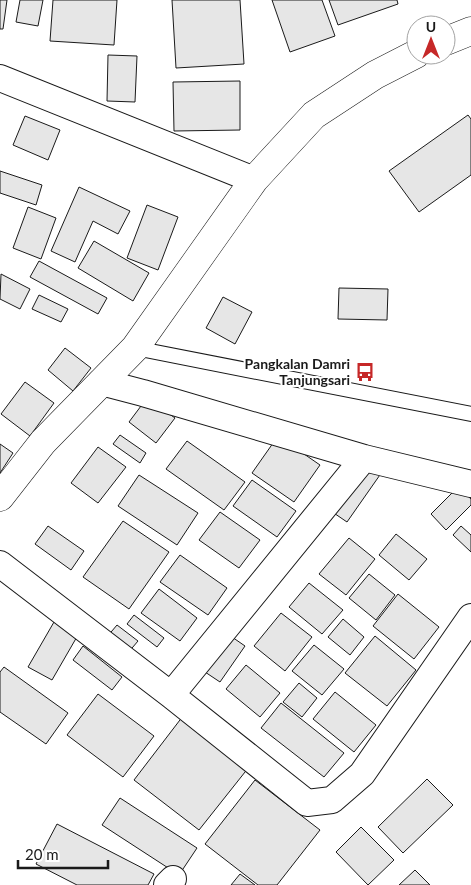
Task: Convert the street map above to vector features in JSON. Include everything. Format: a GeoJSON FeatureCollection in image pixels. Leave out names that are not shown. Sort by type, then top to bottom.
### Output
{"type":"FeatureCollection","features":[{"type":"Feature","properties":{"kind":"highway"},"geometry":{"type":"LineString","coordinates":[[456,37],[471,31]]}},
{"type":"Feature","properties":{"kind":"highway"},"geometry":{"type":"LineString","coordinates":[[0,497],[43,442],[135,348],[254,180],[314,115],[375,75],[406,59]]}},
{"type":"Feature","properties":{"kind":"street"},"geometry":{"type":"LineString","coordinates":[[0,78],[254,180]]}},
{"type":"Feature","properties":{"kind":"street"},"geometry":{"type":"LineString","coordinates":[[101,382],[364,458],[471,484]]}},
{"type":"Feature","properties":{"kind":"street"},"geometry":{"type":"LineString","coordinates":[[171,695],[364,458]]}},
{"type":"Feature","properties":{"kind":"street"},"geometry":{"type":"LineString","coordinates":[[0,564],[171,695],[306,803],[332,800],[362,774],[471,617]]}},
{"type":"Feature","properties":{"kind":"lane"},"geometry":{"type":"LineString","coordinates":[[135,348],[471,414]]}},
{"type":"Feature","properties":{"kind":"building"},"geometry":{"type":"Polygon","coordinates":[[[0,0],[7,0],[3,29],[0,29],[0,0]]]}},
{"type":"Feature","properties":{"kind":"building"},"geometry":{"type":"Polygon","coordinates":[[[20,0],[43,0],[38,26],[16,22],[20,0]]]}},
{"type":"Feature","properties":{"kind":"building"},"geometry":{"type":"Polygon","coordinates":[[[53,0],[117,0],[114,45],[50,41],[53,0]]]}},
{"type":"Feature","properties":{"kind":"building"},"geometry":{"type":"Polygon","coordinates":[[[172,0],[240,0],[244,64],[176,68],[172,0]]]}},
{"type":"Feature","properties":{"kind":"building"},"geometry":{"type":"Polygon","coordinates":[[[272,0],[322,0],[335,36],[290,52],[272,0]]]}},
{"type":"Feature","properties":{"kind":"building"},"geometry":{"type":"Polygon","coordinates":[[[329,0],[397,0],[398,4],[338,25],[329,0]]]}},
{"type":"Feature","properties":{"kind":"building"},"geometry":{"type":"Polygon","coordinates":[[[108,55],[137,56],[135,102],[107,101],[108,55]]]}},
{"type":"Feature","properties":{"kind":"building"},"geometry":{"type":"Polygon","coordinates":[[[240,81],[240,130],[174,131],[173,82],[240,81]]]}},
{"type":"Feature","properties":{"kind":"building"},"geometry":{"type":"Polygon","coordinates":[[[468,115],[471,119],[471,175],[419,212],[389,171],[468,115]]]}},
{"type":"Feature","properties":{"kind":"building"},"geometry":{"type":"Polygon","coordinates":[[[25,116],[60,130],[48,160],[13,145],[25,116]]]}},
{"type":"Feature","properties":{"kind":"building"},"geometry":{"type":"Polygon","coordinates":[[[0,171],[42,185],[36,205],[0,193],[0,171]]]}},
{"type":"Feature","properties":{"kind":"building"},"geometry":{"type":"Polygon","coordinates":[[[79,187],[130,211],[118,234],[93,221],[75,262],[51,251],[79,187]]]}},
{"type":"Feature","properties":{"kind":"building"},"geometry":{"type":"Polygon","coordinates":[[[147,205],[178,217],[158,270],[127,258],[147,205]]]}},
{"type":"Feature","properties":{"kind":"building"},"geometry":{"type":"Polygon","coordinates":[[[28,207],[56,218],[41,259],[13,248],[28,207]]]}},
{"type":"Feature","properties":{"kind":"building"},"geometry":{"type":"Polygon","coordinates":[[[94,241],[149,273],[133,301],[78,268],[94,241]]]}},
{"type":"Feature","properties":{"kind":"building"},"geometry":{"type":"Polygon","coordinates":[[[39,261],[107,298],[98,314],[30,277],[39,261]]]}},
{"type":"Feature","properties":{"kind":"building"},"geometry":{"type":"Polygon","coordinates":[[[1,274],[30,289],[20,309],[0,299],[1,274]]]}},
{"type":"Feature","properties":{"kind":"building"},"geometry":{"type":"Polygon","coordinates":[[[339,288],[388,289],[387,320],[338,319],[339,288]]]}},
{"type":"Feature","properties":{"kind":"building"},"geometry":{"type":"Polygon","coordinates":[[[39,295],[68,309],[61,322],[32,309],[39,295]]]}},
{"type":"Feature","properties":{"kind":"building"},"geometry":{"type":"Polygon","coordinates":[[[223,297],[252,312],[235,344],[206,328],[223,297]]]}},
{"type":"Feature","properties":{"kind":"building"},"geometry":{"type":"Polygon","coordinates":[[[65,348],[91,368],[73,391],[48,370],[65,348]]]}},
{"type":"Feature","properties":{"kind":"building"},"geometry":{"type":"Polygon","coordinates":[[[25,382],[54,403],[30,436],[1,414],[25,382]]]}},
{"type":"Feature","properties":{"kind":"building"},"geometry":{"type":"Polygon","coordinates":[[[147,398],[175,418],[156,443],[129,422],[147,398]]]}},
{"type":"Feature","properties":{"kind":"building"},"geometry":{"type":"Polygon","coordinates":[[[120,435],[146,453],[140,463],[113,444],[120,435]]]}},
{"type":"Feature","properties":{"kind":"building"},"geometry":{"type":"Polygon","coordinates":[[[278,436],[320,465],[294,502],[252,473],[278,436]]]}},
{"type":"Feature","properties":{"kind":"building"},"geometry":{"type":"Polygon","coordinates":[[[187,441],[245,482],[224,510],[166,469],[187,441]]]}},
{"type":"Feature","properties":{"kind":"building"},"geometry":{"type":"Polygon","coordinates":[[[0,444],[13,453],[0,473],[0,444]]]}},
{"type":"Feature","properties":{"kind":"building"},"geometry":{"type":"Polygon","coordinates":[[[98,447],[126,467],[98,503],[71,483],[98,447]]]}},
{"type":"Feature","properties":{"kind":"building"},"geometry":{"type":"Polygon","coordinates":[[[360,457],[382,472],[347,522],[325,507],[360,457]]]}},
{"type":"Feature","properties":{"kind":"building"},"geometry":{"type":"Polygon","coordinates":[[[139,475],[198,513],[177,545],[118,506],[139,475]]]}},
{"type":"Feature","properties":{"kind":"building"},"geometry":{"type":"Polygon","coordinates":[[[252,480],[296,511],[277,537],[233,506],[252,480]]]}},
{"type":"Feature","properties":{"kind":"building"},"geometry":{"type":"Polygon","coordinates":[[[458,487],[471,499],[471,505],[446,530],[431,514],[458,487]]]}},
{"type":"Feature","properties":{"kind":"building"},"geometry":{"type":"Polygon","coordinates":[[[220,512],[260,540],[239,568],[199,540],[220,512]]]}},
{"type":"Feature","properties":{"kind":"building"},"geometry":{"type":"Polygon","coordinates":[[[123,521],[169,552],[129,609],[83,577],[123,521]]]}},
{"type":"Feature","properties":{"kind":"building"},"geometry":{"type":"Polygon","coordinates":[[[48,526],[84,551],[71,570],[35,544],[48,526]]]}},
{"type":"Feature","properties":{"kind":"building"},"geometry":{"type":"Polygon","coordinates":[[[461,526],[471,535],[471,552],[453,535],[461,526]]]}},
{"type":"Feature","properties":{"kind":"building"},"geometry":{"type":"Polygon","coordinates":[[[396,534],[427,559],[409,580],[379,555],[396,534]]]}},
{"type":"Feature","properties":{"kind":"building"},"geometry":{"type":"Polygon","coordinates":[[[349,538],[375,559],[346,595],[319,574],[349,538]]]}},
{"type":"Feature","properties":{"kind":"building"},"geometry":{"type":"Polygon","coordinates":[[[180,555],[227,588],[208,615],[160,582],[180,555]]]}},
{"type":"Feature","properties":{"kind":"building"},"geometry":{"type":"Polygon","coordinates":[[[369,574],[395,595],[376,620],[349,598],[369,574]]]}},
{"type":"Feature","properties":{"kind":"building"},"geometry":{"type":"Polygon","coordinates":[[[309,583],[343,610],[322,634],[289,607],[309,583]]]}},
{"type":"Feature","properties":{"kind":"building"},"geometry":{"type":"Polygon","coordinates":[[[159,589],[197,618],[180,641],[141,613],[159,589]]]}},
{"type":"Feature","properties":{"kind":"building"},"geometry":{"type":"Polygon","coordinates":[[[398,594],[439,627],[414,659],[373,626],[398,594]]]}},
{"type":"Feature","properties":{"kind":"building"},"geometry":{"type":"Polygon","coordinates":[[[281,613],[312,637],[285,671],[254,646],[281,613]]]}},
{"type":"Feature","properties":{"kind":"building"},"geometry":{"type":"Polygon","coordinates":[[[134,615],[164,638],[157,647],[127,624],[134,615]]]}},
{"type":"Feature","properties":{"kind":"building"},"geometry":{"type":"Polygon","coordinates":[[[343,619],[364,637],[350,655],[328,637],[343,619]]]}},
{"type":"Feature","properties":{"kind":"building"},"geometry":{"type":"Polygon","coordinates":[[[54,622],[78,635],[52,680],[28,667],[54,622]]]}},
{"type":"Feature","properties":{"kind":"building"},"geometry":{"type":"Polygon","coordinates":[[[117,625],[138,641],[127,654],[106,638],[117,625]]]}},
{"type":"Feature","properties":{"kind":"building"},"geometry":{"type":"Polygon","coordinates":[[[219,628],[245,646],[220,682],[193,664],[219,628]]]}},
{"type":"Feature","properties":{"kind":"building"},"geometry":{"type":"Polygon","coordinates":[[[375,636],[416,670],[387,706],[345,673],[375,636]]]}},
{"type":"Feature","properties":{"kind":"building"},"geometry":{"type":"Polygon","coordinates":[[[314,645],[344,669],[322,695],[292,671],[314,645]]]}},
{"type":"Feature","properties":{"kind":"building"},"geometry":{"type":"Polygon","coordinates":[[[83,646],[122,677],[112,690],[73,660],[83,646]]]}},
{"type":"Feature","properties":{"kind":"building"},"geometry":{"type":"Polygon","coordinates":[[[246,665],[280,693],[260,717],[226,689],[246,665]]]}},
{"type":"Feature","properties":{"kind":"building"},"geometry":{"type":"Polygon","coordinates":[[[4,667],[68,713],[46,744],[0,712],[0,672],[4,667]]]}},
{"type":"Feature","properties":{"kind":"building"},"geometry":{"type":"Polygon","coordinates":[[[299,683],[317,698],[302,717],[283,702],[299,683]]]}},
{"type":"Feature","properties":{"kind":"building"},"geometry":{"type":"Polygon","coordinates":[[[335,692],[376,725],[354,752],[313,719],[335,692]]]}},
{"type":"Feature","properties":{"kind":"building"},"geometry":{"type":"Polygon","coordinates":[[[98,694],[154,736],[123,777],[67,735],[98,694]]]}},
{"type":"Feature","properties":{"kind":"building"},"geometry":{"type":"Polygon","coordinates":[[[281,703],[344,753],[324,777],[261,728],[281,703]]]}},
{"type":"Feature","properties":{"kind":"building"},"geometry":{"type":"Polygon","coordinates":[[[183,716],[249,767],[199,830],[134,780],[183,716]]]}},
{"type":"Feature","properties":{"kind":"building"},"geometry":{"type":"Polygon","coordinates":[[[427,779],[453,805],[403,853],[378,827],[427,779]]]}},
{"type":"Feature","properties":{"kind":"building"},"geometry":{"type":"Polygon","coordinates":[[[255,780],[320,830],[277,885],[258,885],[205,844],[255,780]]]}},
{"type":"Feature","properties":{"kind":"building"},"geometry":{"type":"Polygon","coordinates":[[[120,798],[197,848],[179,875],[102,825],[120,798]]]}},
{"type":"Feature","properties":{"kind":"building"},"geometry":{"type":"Polygon","coordinates":[[[57,824],[154,874],[148,885],[77,885],[36,864],[57,824]]]}},
{"type":"Feature","properties":{"kind":"building"},"geometry":{"type":"Polygon","coordinates":[[[361,827],[394,860],[368,885],[336,852],[361,827]]]}},
{"type":"Feature","properties":{"kind":"building"},"geometry":{"type":"Polygon","coordinates":[[[415,870],[430,885],[399,885],[415,870]]]}},
{"type":"Feature","properties":{"kind":"building"},"geometry":{"type":"Polygon","coordinates":[[[240,874],[255,885],[231,885],[240,874]]]}},
{"type":"Feature","properties":{"kind":"place","name":"Pangkalan Damri Tanjungsari"},"geometry":{"type":"Point","coordinates":[365,372]}}]}
